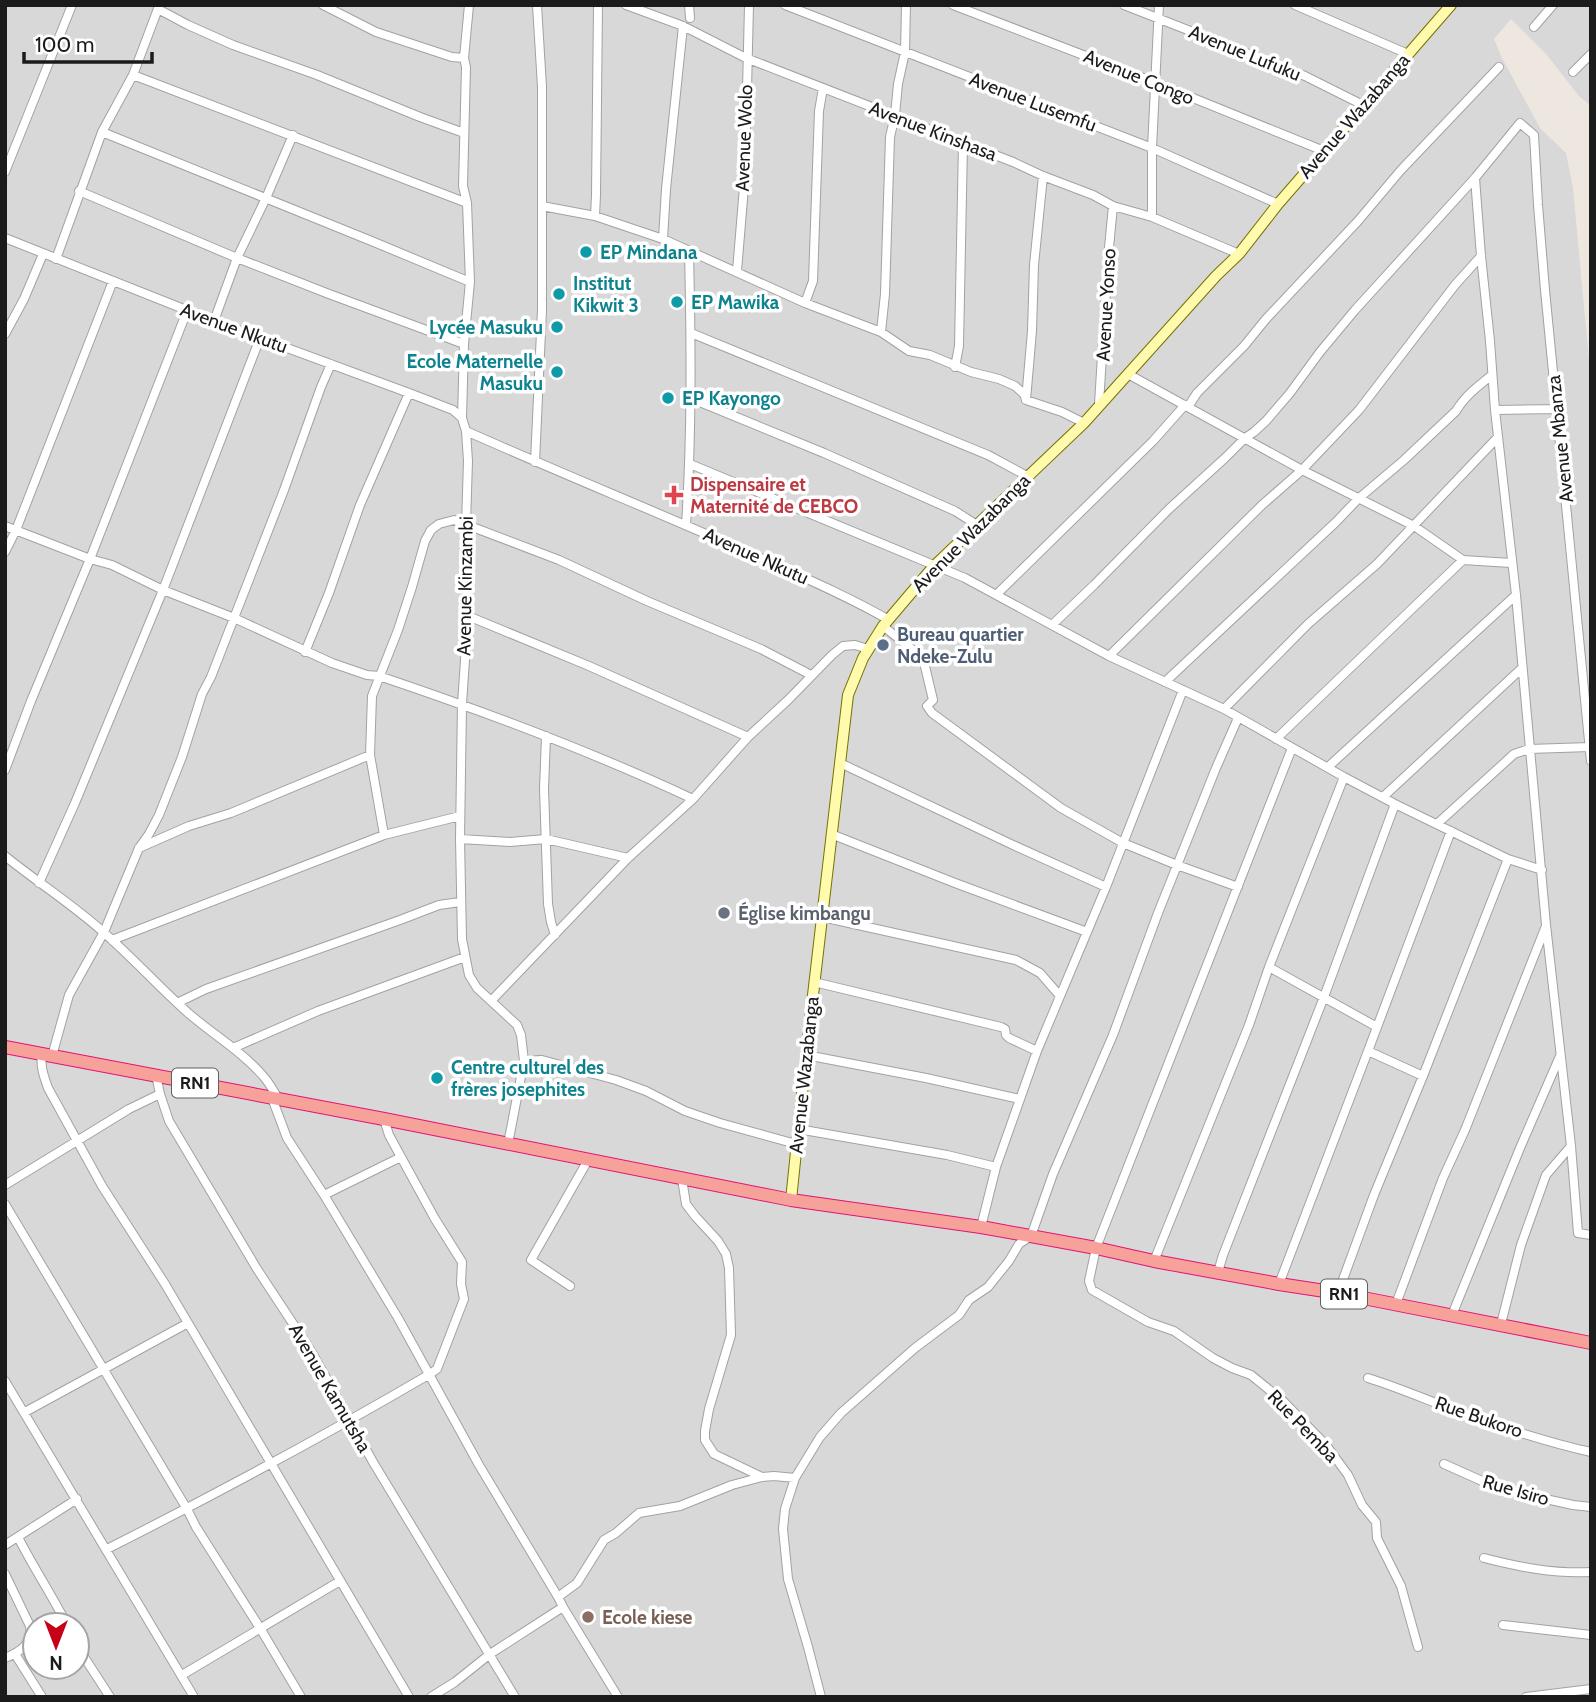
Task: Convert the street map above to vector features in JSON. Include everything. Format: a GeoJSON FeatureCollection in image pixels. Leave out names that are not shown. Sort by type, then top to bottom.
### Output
{"type":"FeatureCollection","features":[{"type":"Feature","properties":{"kind":"highway","name":"RN1"},"geometry":{"type":"LineString","coordinates":[[5,1047],[791,1200],[981,1227],[1591,1343]]}},
{"type":"Feature","properties":{"kind":"main road","name":"Avenue Wazabanga"},"geometry":{"type":"LineString","coordinates":[[791,1200],[848,695],[863,658],[886,623],[934,566],[1084,423],[1239,254],[1278,204],[1449,6]]}},
{"type":"Feature","properties":{"kind":"street"},"geometry":{"type":"LineString","coordinates":[[5,172],[72,5]]}},
{"type":"Feature","properties":{"kind":"street"},"geometry":{"type":"LineString","coordinates":[[324,5],[376,32],[452,57],[464,58]]}},
{"type":"Feature","properties":{"kind":"street","name":"Avenue Kinzambi"},"geometry":{"type":"LineString","coordinates":[[468,5],[464,58],[463,186],[467,203],[470,282],[464,344],[463,418],[468,461],[468,616],[462,704],[460,902],[462,939],[469,975],[477,988],[517,1025],[521,1035],[524,1060],[508,1144]]}},
{"type":"Feature","properties":{"kind":"street"},"geometry":{"type":"LineString","coordinates":[[535,462],[542,310],[542,87],[537,5]]}},
{"type":"Feature","properties":{"kind":"street"},"geometry":{"type":"LineString","coordinates":[[595,216],[598,5]]}},
{"type":"Feature","properties":{"kind":"street","name":"Avenue Kinshasa"},"geometry":{"type":"LineString","coordinates":[[626,5],[683,26],[746,58],[895,114],[1093,195],[1113,206],[1152,217],[1239,254]]}},
{"type":"Feature","properties":{"kind":"street"},"geometry":{"type":"LineString","coordinates":[[689,5],[690,18]]}},
{"type":"Feature","properties":{"kind":"street","name":"Avenue Wolo"},"geometry":{"type":"LineString","coordinates":[[737,271],[745,174],[749,5]]}},
{"type":"Feature","properties":{"kind":"street","name":"Avenue Lusemfu"},"geometry":{"type":"LineString","coordinates":[[785,5],[1152,148],[1278,204]]}},
{"type":"Feature","properties":{"kind":"street"},"geometry":{"type":"LineString","coordinates":[[881,332],[885,295],[890,137],[905,52],[906,5]]}},
{"type":"Feature","properties":{"kind":"street","name":"Avenue Congo"},"geometry":{"type":"LineString","coordinates":[[953,5],[1324,151]]}},
{"type":"Feature","properties":{"kind":"street","name":"Avenue Lufuku"},"geometry":{"type":"LineString","coordinates":[[1124,5],[1305,76],[1363,105]]}},
{"type":"Feature","properties":{"kind":"street"},"geometry":{"type":"LineString","coordinates":[[1152,217],[1152,148],[1159,5]]}},
{"type":"Feature","properties":{"kind":"street"},"geometry":{"type":"LineString","coordinates":[[1295,5],[1408,54]]}},
{"type":"Feature","properties":{"kind":"street"},"geometry":{"type":"LineString","coordinates":[[1534,27],[1553,5]]}},
{"type":"Feature","properties":{"kind":"street"},"geometry":{"type":"LineString","coordinates":[[56,259],[102,132],[133,75],[159,7],[188,25],[233,45],[464,133]]}},
{"type":"Feature","properties":{"kind":"street"},"geometry":{"type":"LineString","coordinates":[[663,239],[683,26]]}},
{"type":"Feature","properties":{"kind":"street"},"geometry":{"type":"LineString","coordinates":[[1573,72],[1591,54]]}},
{"type":"Feature","properties":{"kind":"street"},"geometry":{"type":"LineString","coordinates":[[997,594],[1153,441],[1244,346],[1401,170],[1499,66]]}},
{"type":"Feature","properties":{"kind":"street"},"geometry":{"type":"LineString","coordinates":[[133,75],[467,203]]}},
{"type":"Feature","properties":{"kind":"street"},"geometry":{"type":"LineString","coordinates":[[805,303],[813,281],[819,111],[823,88]]}},
{"type":"Feature","properties":{"kind":"street","name":"Avenue Mbanza"},"geometry":{"type":"LineString","coordinates":[[1475,178],[1520,123],[1534,135],[1538,205],[1591,761]]}},
{"type":"Feature","properties":{"kind":"street"},"geometry":{"type":"LineString","coordinates":[[102,132],[470,282]]}},
{"type":"Feature","properties":{"kind":"street"},"geometry":{"type":"LineString","coordinates":[[214,321],[237,258],[293,135]]}},
{"type":"Feature","properties":{"kind":"street"},"geometry":{"type":"LineString","coordinates":[[955,367],[959,345],[963,143]]}},
{"type":"Feature","properties":{"kind":"street"},"geometry":{"type":"LineString","coordinates":[[1026,400],[1034,265],[1043,176]]}},
{"type":"Feature","properties":{"kind":"street"},"geometry":{"type":"LineString","coordinates":[[1475,178],[1495,410],[1516,595],[1521,669],[1578,1233],[1591,1235]]}},
{"type":"Feature","properties":{"kind":"street"},"geometry":{"type":"LineString","coordinates":[[1052,625],[1169,509],[1266,421],[1355,310],[1475,178]]}},
{"type":"Feature","properties":{"kind":"street"},"geometry":{"type":"LineString","coordinates":[[79,191],[237,258],[464,344]]}},
{"type":"Feature","properties":{"kind":"street"},"geometry":{"type":"LineString","coordinates":[[542,206],[595,216],[663,239],[805,303],[881,332],[909,351],[930,355],[971,373],[999,379],[1015,386],[1024,394],[1026,400]]}},
{"type":"Feature","properties":{"kind":"street","name":"Avenue Yonso"},"geometry":{"type":"LineString","coordinates":[[1100,404],[1113,206]]}},
{"type":"Feature","properties":{"kind":"street","name":"Avenue Nkutu"},"geometry":{"type":"LineString","coordinates":[[5,238],[187,311],[410,393],[453,410],[463,418]]}},
{"type":"Feature","properties":{"kind":"street"},"geometry":{"type":"LineString","coordinates":[[685,525],[690,464],[689,251]]}},
{"type":"Feature","properties":{"kind":"street"},"geometry":{"type":"LineString","coordinates":[[5,334],[24,299],[43,254]]}},
{"type":"Feature","properties":{"kind":"street"},"geometry":{"type":"LineString","coordinates":[[1109,656],[1262,505],[1302,470],[1359,410],[1455,285],[1481,256]]}},
{"type":"Feature","properties":{"kind":"street"},"geometry":{"type":"LineString","coordinates":[[5,552],[113,281]]}},
{"type":"Feature","properties":{"kind":"street"},"geometry":{"type":"LineString","coordinates":[[5,770],[187,311]]}},
{"type":"Feature","properties":{"kind":"street"},"geometry":{"type":"LineString","coordinates":[[691,333],[988,455],[1027,476]]}},
{"type":"Feature","properties":{"kind":"street"},"geometry":{"type":"LineString","coordinates":[[39,883],[163,590],[260,338]]}},
{"type":"Feature","properties":{"kind":"street"},"geometry":{"type":"LineString","coordinates":[[331,364],[284,491],[202,694],[183,757],[159,815],[139,848],[104,932],[69,995],[47,1055],[41,1062],[48,1088],[102,1186],[165,1284],[408,1697]]}},
{"type":"Feature","properties":{"kind":"street"},"geometry":{"type":"LineString","coordinates":[[1128,374],[1302,470],[1414,526],[1463,560],[1511,564]]}},
{"type":"Feature","properties":{"kind":"street"},"geometry":{"type":"LineString","coordinates":[[1165,681],[1492,375]]}},
{"type":"Feature","properties":{"kind":"street"},"geometry":{"type":"LineString","coordinates":[[304,652],[329,593],[360,506],[410,393]]}},
{"type":"Feature","properties":{"kind":"street"},"geometry":{"type":"LineString","coordinates":[[690,398],[824,453],[955,511],[977,525]]}},
{"type":"Feature","properties":{"kind":"street"},"geometry":{"type":"LineString","coordinates":[[1026,400],[1062,412],[1084,423]]}},
{"type":"Feature","properties":{"kind":"street"},"geometry":{"type":"LineString","coordinates":[[1495,410],[1557,409]]}},
{"type":"Feature","properties":{"kind":"street","name":"Avenue Nkutu"},"geometry":{"type":"LineString","coordinates":[[466,431],[852,599],[886,623],[923,658],[933,700],[927,706],[932,713],[1061,808],[1123,843],[1238,887]]}},
{"type":"Feature","properties":{"kind":"street"},"geometry":{"type":"LineString","coordinates":[[1224,709],[1308,624],[1377,564],[1498,437]]}},
{"type":"Feature","properties":{"kind":"street"},"geometry":{"type":"LineString","coordinates":[[690,464],[934,566],[942,567],[1109,656],[1224,709],[1395,804],[1508,859],[1542,870]]}},
{"type":"Feature","properties":{"kind":"street"},"geometry":{"type":"LineString","coordinates":[[384,835],[370,755],[372,696],[398,630],[425,541],[431,530],[439,524],[454,520],[559,560],[761,649],[811,675]]}},
{"type":"Feature","properties":{"kind":"street"},"geometry":{"type":"LineString","coordinates":[[5,526],[112,565],[304,652],[367,675],[379,676],[462,704],[629,769],[693,799]]}},
{"type":"Feature","properties":{"kind":"street"},"geometry":{"type":"LineString","coordinates":[[1276,739],[1463,560]]}},
{"type":"Feature","properties":{"kind":"street"},"geometry":{"type":"LineString","coordinates":[[1328,767],[1516,595]]}},
{"type":"Feature","properties":{"kind":"street"},"geometry":{"type":"LineString","coordinates":[[468,616],[589,666],[748,737]]}},
{"type":"Feature","properties":{"kind":"street"},"geometry":{"type":"LineString","coordinates":[[491,1001],[628,858],[693,799],[748,737],[832,655],[844,646],[855,645],[868,649]]}},
{"type":"Feature","properties":{"kind":"street"},"geometry":{"type":"LineString","coordinates":[[1383,797],[1521,669]]}},
{"type":"Feature","properties":{"kind":"street"},"geometry":{"type":"LineString","coordinates":[[981,1227],[996,1167],[1037,1051],[1106,887],[1183,690]]}},
{"type":"Feature","properties":{"kind":"street"},"geometry":{"type":"LineString","coordinates":[[821,1697],[788,1579],[783,1529],[785,1509],[795,1478],[820,1437],[841,1413],[915,1348],[959,1315],[969,1300],[988,1287],[1019,1244],[1031,1236],[1053,1174],[1113,1035],[1177,865],[1238,718]]}},
{"type":"Feature","properties":{"kind":"street"},"geometry":{"type":"LineString","coordinates":[[546,736],[544,789],[548,904],[555,935]]}},
{"type":"Feature","properties":{"kind":"street"},"geometry":{"type":"LineString","coordinates":[[1437,824],[1514,754],[1529,749],[1590,747]]}},
{"type":"Feature","properties":{"kind":"street"},"geometry":{"type":"LineString","coordinates":[[1096,1248],[1292,748]]}},
{"type":"Feature","properties":{"kind":"street"},"geometry":{"type":"LineString","coordinates":[[139,848],[370,755]]}},
{"type":"Feature","properties":{"kind":"street"},"geometry":{"type":"LineString","coordinates":[[840,762],[1106,887]]}},
{"type":"Feature","properties":{"kind":"street"},"geometry":{"type":"LineString","coordinates":[[1154,1261],[1249,1025],[1344,777]]}},
{"type":"Feature","properties":{"kind":"street"},"geometry":{"type":"LineString","coordinates":[[1218,1272],[1324,998],[1395,804]]}},
{"type":"Feature","properties":{"kind":"street"},"geometry":{"type":"LineString","coordinates":[[112,940],[384,835],[460,816]]}},
{"type":"Feature","properties":{"kind":"street"},"geometry":{"type":"LineString","coordinates":[[1279,1284],[1451,831]]}},
{"type":"Feature","properties":{"kind":"street"},"geometry":{"type":"LineString","coordinates":[[831,834],[1087,932]]}},
{"type":"Feature","properties":{"kind":"street"},"geometry":{"type":"LineString","coordinates":[[460,839],[510,842],[546,839],[628,858]]}},
{"type":"Feature","properties":{"kind":"street"},"geometry":{"type":"LineString","coordinates":[[5,856],[104,932],[177,1003],[264,1077],[275,1099],[286,1138],[324,1195],[430,1374],[479,1465],[618,1697]]}},
{"type":"Feature","properties":{"kind":"street"},"geometry":{"type":"LineString","coordinates":[[1338,1293],[1374,1195],[1508,859]]}},
{"type":"Feature","properties":{"kind":"street"},"geometry":{"type":"LineString","coordinates":[[177,1003],[206,989],[439,905],[460,902]]}},
{"type":"Feature","properties":{"kind":"street"},"geometry":{"type":"LineString","coordinates":[[822,917],[1016,960],[1040,972],[1060,996]]}},
{"type":"Feature","properties":{"kind":"street"},"geometry":{"type":"LineString","coordinates":[[1396,1304],[1443,1178],[1465,1130],[1546,925]]}},
{"type":"Feature","properties":{"kind":"street"},"geometry":{"type":"LineString","coordinates":[[233,1048],[318,1011],[465,957]]}},
{"type":"Feature","properties":{"kind":"street"},"geometry":{"type":"LineString","coordinates":[[1269,967],[1377,1027]]}},
{"type":"Feature","properties":{"kind":"street"},"geometry":{"type":"LineString","coordinates":[[814,982],[1002,1027],[1009,1038],[1037,1051]]}},
{"type":"Feature","properties":{"kind":"street"},"geometry":{"type":"LineString","coordinates":[[1368,1051],[1423,1076]]}},
{"type":"Feature","properties":{"kind":"street"},"geometry":{"type":"LineString","coordinates":[[806,1055],[1020,1099]]}},
{"type":"Feature","properties":{"kind":"street"},"geometry":{"type":"LineString","coordinates":[[1452,1315],[1560,1056]]}},
{"type":"Feature","properties":{"kind":"street"},"geometry":{"type":"LineString","coordinates":[[524,1060],[542,1060],[617,1080],[696,1115],[796,1144]]}},
{"type":"Feature","properties":{"kind":"street","name":"Avenue Kamutsha"},"geometry":{"type":"LineString","coordinates":[[156,1076],[159,1094],[169,1121],[257,1269],[311,1351],[380,1473],[515,1697]]}},
{"type":"Feature","properties":{"kind":"street"},"geometry":{"type":"LineString","coordinates":[[5,1185],[129,1109],[159,1094]]}},
{"type":"Feature","properties":{"kind":"street"},"geometry":{"type":"LineString","coordinates":[[107,1549],[350,1421],[437,1369],[464,1298],[461,1284],[462,1262],[389,1135],[384,1119]]}},
{"type":"Feature","properties":{"kind":"street"},"geometry":{"type":"LineString","coordinates":[[798,1129],[947,1155],[996,1167]]}},
{"type":"Feature","properties":{"kind":"street"},"geometry":{"type":"LineString","coordinates":[[1502,1324],[1521,1245],[1546,1175],[1571,1146]]}},
{"type":"Feature","properties":{"kind":"street"},"geometry":{"type":"LineString","coordinates":[[324,1195],[401,1157]]}},
{"type":"Feature","properties":{"kind":"street"},"geometry":{"type":"LineString","coordinates":[[570,1286],[531,1261],[588,1160]]}},
{"type":"Feature","properties":{"kind":"street"},"geometry":{"type":"LineString","coordinates":[[682,1178],[686,1204],[718,1241],[726,1254],[729,1268],[731,1335],[709,1409],[705,1440],[714,1454],[762,1477]]}},
{"type":"Feature","properties":{"kind":"street"},"geometry":{"type":"LineString","coordinates":[[5,1204],[196,1527],[301,1697]]}},
{"type":"Feature","properties":{"kind":"street","name":"Rue Pemba"},"geometry":{"type":"LineString","coordinates":[[1096,1248],[1089,1281],[1092,1290],[1148,1322],[1174,1331],[1213,1359],[1251,1375],[1283,1401],[1326,1445],[1348,1475],[1362,1505],[1376,1522],[1377,1538],[1401,1586],[1418,1647]]}},
{"type":"Feature","properties":{"kind":"street"},"geometry":{"type":"LineString","coordinates":[[25,1412],[188,1323]]}},
{"type":"Feature","properties":{"kind":"street","name":"Rue Bukoro"},"geometry":{"type":"LineString","coordinates":[[1368,1378],[1470,1416],[1591,1452]]}},
{"type":"Feature","properties":{"kind":"street"},"geometry":{"type":"LineString","coordinates":[[5,1381],[194,1697]]}},
{"type":"Feature","properties":{"kind":"street","name":"Rue Isiro"},"geometry":{"type":"LineString","coordinates":[[1444,1464],[1500,1489],[1591,1507]]}},
{"type":"Feature","properties":{"kind":"street"},"geometry":{"type":"LineString","coordinates":[[558,1597],[577,1583],[604,1540],[639,1513],[680,1506],[733,1485],[762,1477],[795,1478]]}},
{"type":"Feature","properties":{"kind":"street"},"geometry":{"type":"LineString","coordinates":[[5,1545],[78,1499]]}},
{"type":"Feature","properties":{"kind":"street"},"geometry":{"type":"LineString","coordinates":[[18,1537],[60,1611]]}},
{"type":"Feature","properties":{"kind":"street"},"geometry":{"type":"LineString","coordinates":[[1484,1558],[1521,1567],[1566,1573],[1591,1572]]}},
{"type":"Feature","properties":{"kind":"street"},"geometry":{"type":"LineString","coordinates":[[5,1574],[30,1626],[31,1635],[20,1652],[5,1658]]}},
{"type":"Feature","properties":{"kind":"street"},"geometry":{"type":"LineString","coordinates":[[182,1675],[340,1581]]}},
{"type":"Feature","properties":{"kind":"street"},"geometry":{"type":"LineString","coordinates":[[431,1697],[490,1654],[563,1607]]}},
{"type":"Feature","properties":{"kind":"street"},"geometry":{"type":"LineString","coordinates":[[1503,1625],[1591,1635]]}},
{"type":"Feature","properties":{"kind":"street"},"geometry":{"type":"LineString","coordinates":[[15,1654],[42,1697]]}},
{"type":"Feature","properties":{"kind":"street"},"geometry":{"type":"LineString","coordinates":[[91,1668],[110,1697]]}},
{"type":"Feature","properties":{"kind":"street"},"geometry":{"type":"LineString","coordinates":[[1526,1697],[1591,1689]]}},
{"type":"Feature","properties":{"kind":"shaded area"},"geometry":{"type":"Polygon","coordinates":[[[5,5],[1591,5],[1591,106],[1511,19],[1494,39],[1540,128],[1566,153],[1573,188],[1591,382],[1591,1697],[5,1697],[5,5]]]}},
{"type":"Feature","properties":{"kind":"place","name":"EP Mindana"},"geometry":{"type":"Point","coordinates":[586,252]}},
{"type":"Feature","properties":{"kind":"place","name":"Institut Kikwit 3"},"geometry":{"type":"Point","coordinates":[559,294]}},
{"type":"Feature","properties":{"kind":"place","name":"EP Mawika"},"geometry":{"type":"Point","coordinates":[677,302]}},
{"type":"Feature","properties":{"kind":"place","name":"Lycée Masuku"},"geometry":{"type":"Point","coordinates":[557,327]}},
{"type":"Feature","properties":{"kind":"place","name":"Ecole Maternelle Masuku"},"geometry":{"type":"Point","coordinates":[557,372]}},
{"type":"Feature","properties":{"kind":"place","name":"EP Kayongo"},"geometry":{"type":"Point","coordinates":[668,398]}},
{"type":"Feature","properties":{"kind":"place","name":"Dispensaire et Maternité de CEBCO"},"geometry":{"type":"Point","coordinates":[674,495]}},
{"type":"Feature","properties":{"kind":"place","name":"Bureau quartier Ndeke-Zulu"},"geometry":{"type":"Point","coordinates":[883,645]}},
{"type":"Feature","properties":{"kind":"place","name":"Église kimbangu"},"geometry":{"type":"Point","coordinates":[724,913]}},
{"type":"Feature","properties":{"kind":"place","name":"Centre culturel des frères josephites"},"geometry":{"type":"Point","coordinates":[437,1078]}},
{"type":"Feature","properties":{"kind":"place","name":"Ecole kiese"},"geometry":{"type":"Point","coordinates":[588,1617]}}]}
